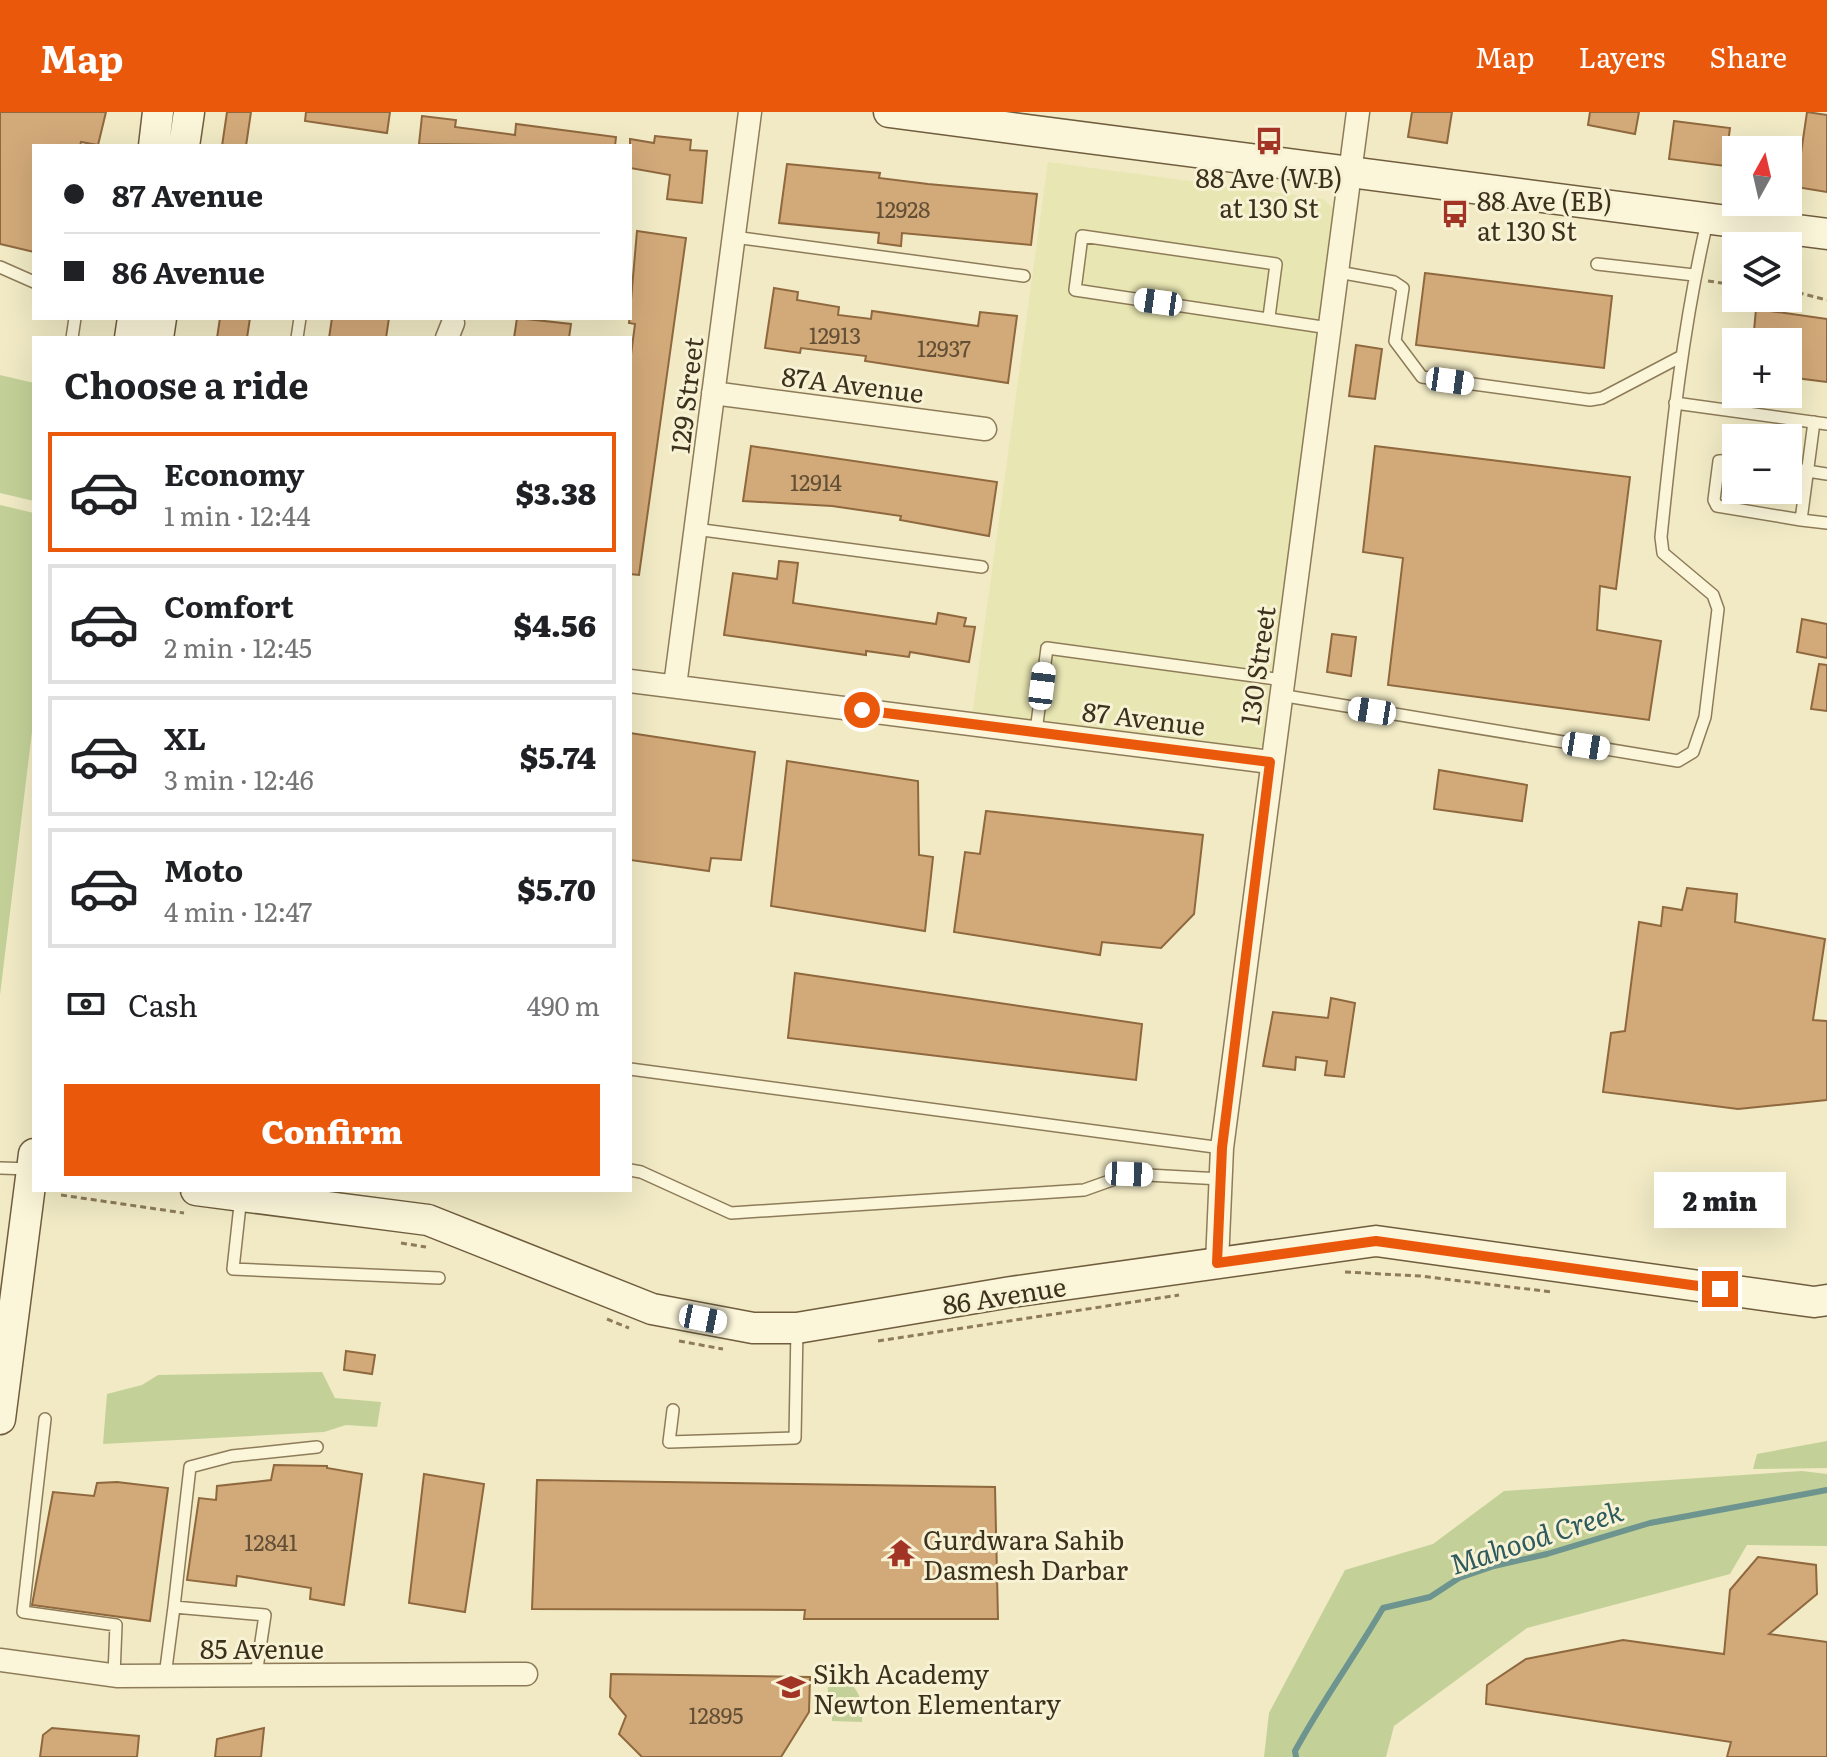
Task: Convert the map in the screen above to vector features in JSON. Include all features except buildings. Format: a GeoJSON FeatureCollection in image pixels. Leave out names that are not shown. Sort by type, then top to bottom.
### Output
{"type":"FeatureCollection","features":[{"type":"Feature","properties":{"kind":"street"},"geometry":{"type":"LineString","coordinates":[[154,144],[158,112]]}},
{"type":"Feature","properties":{"kind":"street"},"geometry":{"type":"LineString","coordinates":[[184,144],[189,112]]}},
{"type":"Feature","properties":{"kind":"street","name":"129 Street"},"geometry":{"type":"LineString","coordinates":[[675,686],[750,112]]}},
{"type":"Feature","properties":{"kind":"street"},"geometry":{"type":"LineString","coordinates":[[889,112],[1827,234]]}},
{"type":"Feature","properties":{"kind":"street","name":"130 Street"},"geometry":{"type":"LineString","coordinates":[[1217,1263],[1222,1148],[1270,762],[1353,171],[1358,112]]}},
{"type":"Feature","properties":{"kind":"street","name":"87A Avenue"},"geometry":{"type":"LineString","coordinates":[[713,393],[985,429]]}},
{"type":"Feature","properties":{"kind":"street","name":"87 Avenue"},"geometry":{"type":"LineString","coordinates":[[632,681],[1270,762]]}},
{"type":"Feature","properties":{"kind":"street"},"geometry":{"type":"LineString","coordinates":[[0,1419],[32,1172]]}},
{"type":"Feature","properties":{"kind":"street","name":"86 Avenue"},"geometry":{"type":"LineString","coordinates":[[211,1192],[428,1220],[652,1309],[753,1328],[797,1328],[1011,1292],[1376,1241],[1814,1302],[1827,1300]]}},
{"type":"Feature","properties":{"kind":"street","name":"85 Avenue"},"geometry":{"type":"LineString","coordinates":[[0,1660],[114,1675],[526,1674]]}},
{"type":"Feature","properties":{"kind":"lane"},"geometry":{"type":"LineString","coordinates":[[1036,731],[1047,648],[1678,761],[1693,752],[1705,717],[1718,609],[1713,595],[1663,553],[1661,537],[1675,403],[1694,277],[1708,218]]}},
{"type":"Feature","properties":{"kind":"lane"},"geometry":{"type":"LineString","coordinates":[[1269,317],[1276,264],[1082,236],[1075,290],[1329,328]]}},
{"type":"Feature","properties":{"kind":"lane"},"geometry":{"type":"LineString","coordinates":[[734,237],[1024,276]]}},
{"type":"Feature","properties":{"kind":"lane"},"geometry":{"type":"LineString","coordinates":[[1597,264],[1694,277]]}},
{"type":"Feature","properties":{"kind":"lane"},"geometry":{"type":"LineString","coordinates":[[0,267],[32,281]]}},
{"type":"Feature","properties":{"kind":"lane"},"geometry":{"type":"LineString","coordinates":[[1338,272],[1394,282],[1403,288],[1395,341],[1422,377],[1590,400],[1602,398],[1682,356]]}},
{"type":"Feature","properties":{"kind":"lane"},"geometry":{"type":"LineString","coordinates":[[1675,403],[1821,423],[1808,471],[1801,520]]}},
{"type":"Feature","properties":{"kind":"lane"},"geometry":{"type":"LineString","coordinates":[[1722,461],[1719,461],[1714,500],[1717,506],[1827,523]]}},
{"type":"Feature","properties":{"kind":"lane"},"geometry":{"type":"LineString","coordinates":[[1802,470],[1827,474]]}},
{"type":"Feature","properties":{"kind":"lane"},"geometry":{"type":"LineString","coordinates":[[695,529],[982,567]]}},
{"type":"Feature","properties":{"kind":"lane"},"geometry":{"type":"LineString","coordinates":[[632,1069],[1222,1148]]}},
{"type":"Feature","properties":{"kind":"lane"},"geometry":{"type":"LineString","coordinates":[[0,1168],[32,1164]]}},
{"type":"Feature","properties":{"kind":"lane"},"geometry":{"type":"LineString","coordinates":[[632,1170],[731,1213],[1084,1190],[1129,1174],[1221,1179]]}},
{"type":"Feature","properties":{"kind":"lane"},"geometry":{"type":"LineString","coordinates":[[241,1196],[233,1269],[439,1278]]}},
{"type":"Feature","properties":{"kind":"lane"},"geometry":{"type":"LineString","coordinates":[[673,1410],[669,1442],[795,1438],[797,1328]]}},
{"type":"Feature","properties":{"kind":"lane"},"geometry":{"type":"LineString","coordinates":[[45,1419],[23,1612],[116,1625],[114,1675]]}},
{"type":"Feature","properties":{"kind":"lane"},"geometry":{"type":"LineString","coordinates":[[165,1676],[190,1467],[232,1456],[317,1447]]}},
{"type":"Feature","properties":{"kind":"lane"},"geometry":{"type":"LineString","coordinates":[[174,1607],[265,1615],[256,1675]]}},
{"type":"Feature","properties":{"kind":"path"},"geometry":{"type":"LineString","coordinates":[[1694,277],[1722,282]]}},
{"type":"Feature","properties":{"kind":"path"},"geometry":{"type":"LineString","coordinates":[[1802,294],[1827,300]]}},
{"type":"Feature","properties":{"kind":"shaded area"},"geometry":{"type":"Polygon","coordinates":[[[1048,162],[1323,199],[1339,214],[1267,742],[1253,752],[972,717],[1048,162]]]}},
{"type":"Feature","properties":{"kind":"green space"},"geometry":{"type":"Polygon","coordinates":[[[0,375],[32,383],[32,501],[0,493],[0,375]]]}},
{"type":"Feature","properties":{"kind":"green space"},"geometry":{"type":"Polygon","coordinates":[[[0,505],[32,513],[32,731],[0,995],[0,505]]]}},
{"type":"Feature","properties":{"kind":"green space"},"geometry":{"type":"Polygon","coordinates":[[[322,1372],[335,1398],[381,1402],[377,1427],[346,1425],[324,1432],[103,1444],[107,1394],[142,1385],[158,1375],[322,1372]]]}},
{"type":"Feature","properties":{"kind":"green space"},"geometry":{"type":"Polygon","coordinates":[[[1827,1441],[1827,1468],[1753,1469],[1757,1454],[1827,1441]]]}},
{"type":"Feature","properties":{"kind":"green space"},"geometry":{"type":"Polygon","coordinates":[[[1802,1471],[1827,1474],[1827,1546],[1747,1545],[1730,1574],[1527,1628],[1394,1726],[1386,1757],[1264,1757],[1269,1713],[1345,1570],[1433,1544],[1504,1491],[1802,1471]]]}},
{"type":"Feature","properties":{"kind":"green space"},"geometry":{"type":"Polygon","coordinates":[[[834,1680],[847,1680],[855,1689],[861,1704],[862,1722],[832,1721],[832,1715],[827,1715],[828,1686],[834,1680]]]}},
{"type":"Feature","properties":{"kind":"waterway","name":"Mahood Creek"},"geometry":{"type":"LineString","coordinates":[[1296,1757],[1295,1751],[1305,1732],[1383,1608],[1430,1597],[1459,1578],[1494,1566],[1547,1554],[1650,1523],[1827,1490]]}},
{"type":"Feature","properties":{"kind":"place","name":"88 Ave (WB) at 130 St"},"geometry":{"type":"Point","coordinates":[1269,141]}},
{"type":"Feature","properties":{"kind":"place","name":"88 Ave (EB) at 130 St"},"geometry":{"type":"Point","coordinates":[1455,214]}},
{"type":"Feature","properties":{"kind":"place","name":"Gurdwara Sahib Dasmesh Darbar"},"geometry":{"type":"Point","coordinates":[901,1553]}},
{"type":"Feature","properties":{"kind":"place","name":"Sikh Academy Newton Elementary"},"geometry":{"type":"Point","coordinates":[791,1687]}},
{"type":"Feature","properties":{"kind":"route"},"geometry":{"type":"LineString","coordinates":[[862,710],[1270,762],[1222,1148],[1217,1263],[1376,1241],[1720,1289]]}}]}
